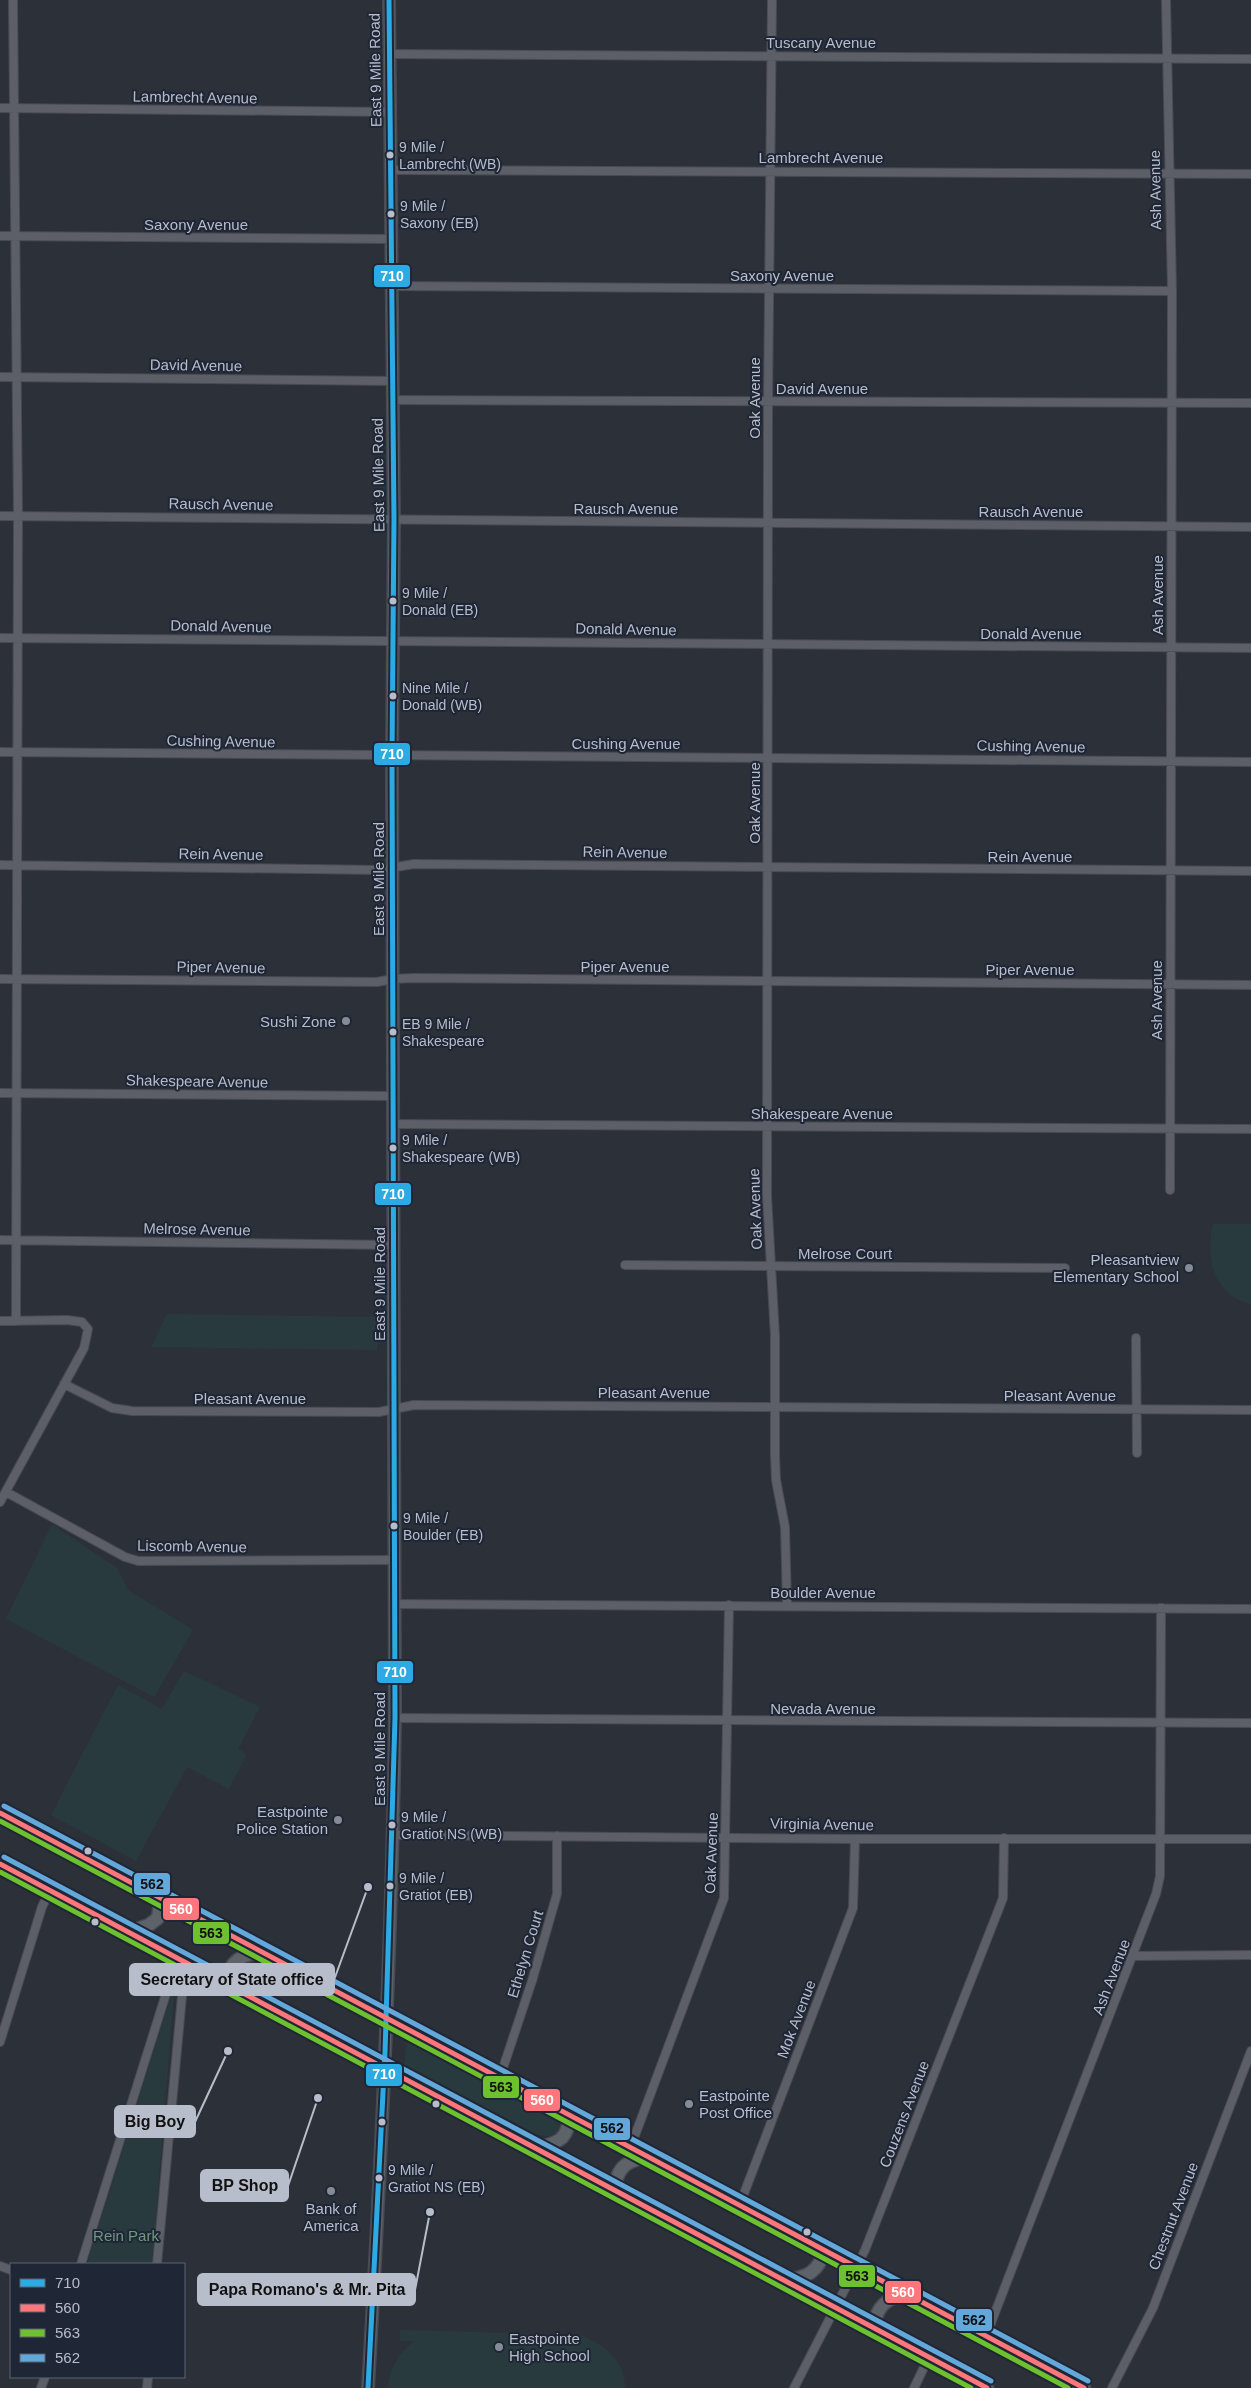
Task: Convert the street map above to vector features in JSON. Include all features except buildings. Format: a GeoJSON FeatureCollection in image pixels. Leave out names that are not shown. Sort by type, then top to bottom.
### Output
{"type":"FeatureCollection","features":[{"type":"Feature","properties":{"kind":"main road","name":"East 9 Mile Road"},"geometry":{"type":"LineString","coordinates":[[368,2388],[386,2068],[394,1835],[392,756],[394,519],[389,0]]}},
{"type":"Feature","properties":{"kind":"main road"},"geometry":{"type":"LineString","coordinates":[[0,1813],[631,2146],[1084,2388]]}},
{"type":"Feature","properties":{"kind":"main road"},"geometry":{"type":"LineString","coordinates":[[0,1864],[987,2388]]}},
{"type":"Feature","properties":{"kind":"main road"},"geometry":{"type":"LineString","coordinates":[[129,1932],[149,1925],[158,1918],[161,1897]]}},
{"type":"Feature","properties":{"kind":"main road"},"geometry":{"type":"LineString","coordinates":[[226,1984],[228,1971],[236,1960],[249,1954],[264,1952]]}},
{"type":"Feature","properties":{"kind":"main road"},"geometry":{"type":"LineString","coordinates":[[536,2148],[556,2142],[565,2135],[568,2129],[569,2114]]}},
{"type":"Feature","properties":{"kind":"main road"},"geometry":{"type":"LineString","coordinates":[[615,2190],[617,2175],[624,2165],[636,2158],[651,2157]]}},
{"type":"Feature","properties":{"kind":"main road"},"geometry":{"type":"LineString","coordinates":[[785,2280],[803,2278],[814,2271],[821,2262],[824,2249]]}},
{"type":"Feature","properties":{"kind":"main road"},"geometry":{"type":"LineString","coordinates":[[874,2328],[876,2314],[885,2302],[899,2296],[910,2295]]}},
{"type":"Feature","properties":{"kind":"street"},"geometry":{"type":"LineString","coordinates":[[13,0],[18,516],[16,1321]]}},
{"type":"Feature","properties":{"kind":"street","name":"Oak Avenue"},"geometry":{"type":"LineString","coordinates":[[772,0],[768,402],[767,1196],[772,1267],[776,1472],[785,1527],[787,1605]]}},
{"type":"Feature","properties":{"kind":"street","name":"Ash Avenue"},"geometry":{"type":"LineString","coordinates":[[1166,0],[1168,174],[1172,291],[1170,1190]]}},
{"type":"Feature","properties":{"kind":"street","name":"Tuscany Avenue"},"geometry":{"type":"LineString","coordinates":[[390,54],[1251,59]]}},
{"type":"Feature","properties":{"kind":"street","name":"Lambrecht Avenue"},"geometry":{"type":"LineString","coordinates":[[0,108],[390,112]]}},
{"type":"Feature","properties":{"kind":"street","name":"Lambrecht Avenue"},"geometry":{"type":"LineString","coordinates":[[391,170],[1251,174]]}},
{"type":"Feature","properties":{"kind":"street","name":"Saxony Avenue"},"geometry":{"type":"LineString","coordinates":[[0,236],[391,240]]}},
{"type":"Feature","properties":{"kind":"street","name":"Saxony Avenue"},"geometry":{"type":"LineString","coordinates":[[392,286],[1172,291]]}},
{"type":"Feature","properties":{"kind":"street","name":"David Avenue"},"geometry":{"type":"LineString","coordinates":[[0,377],[392,380]]}},
{"type":"Feature","properties":{"kind":"street","name":"David Avenue"},"geometry":{"type":"LineString","coordinates":[[393,400],[1251,403]]}},
{"type":"Feature","properties":{"kind":"street","name":"Rausch Avenue"},"geometry":{"type":"LineString","coordinates":[[0,516],[1251,527]]}},
{"type":"Feature","properties":{"kind":"street","name":"Donald Avenue"},"geometry":{"type":"LineString","coordinates":[[0,638],[1251,648]]}},
{"type":"Feature","properties":{"kind":"street","name":"Cushing Avenue"},"geometry":{"type":"LineString","coordinates":[[0,752],[1251,762]]}},
{"type":"Feature","properties":{"kind":"street","name":"Rein Avenue"},"geometry":{"type":"LineString","coordinates":[[0,865],[378,870],[414,864],[1251,871]]}},
{"type":"Feature","properties":{"kind":"street","name":"Piper Avenue"},"geometry":{"type":"LineString","coordinates":[[0,978],[377,982],[393,979],[1251,985]]}},
{"type":"Feature","properties":{"kind":"street","name":"Shakespeare Avenue"},"geometry":{"type":"LineString","coordinates":[[0,1093],[393,1096]]}},
{"type":"Feature","properties":{"kind":"street","name":"Shakespeare Avenue"},"geometry":{"type":"LineString","coordinates":[[394,1124],[1251,1129]]}},
{"type":"Feature","properties":{"kind":"street","name":"Melrose Avenue"},"geometry":{"type":"LineString","coordinates":[[0,1240],[394,1245]]}},
{"type":"Feature","properties":{"kind":"street","name":"Melrose Court"},"geometry":{"type":"LineString","coordinates":[[625,1265],[1065,1268]]}},
{"type":"Feature","properties":{"kind":"street"},"geometry":{"type":"LineString","coordinates":[[0,1321],[67,1320],[82,1322],[88,1329],[87,1341],[76,1364],[0,1502]]}},
{"type":"Feature","properties":{"kind":"street"},"geometry":{"type":"LineString","coordinates":[[1136,1338],[1137,1453]]}},
{"type":"Feature","properties":{"kind":"street","name":"Pleasant Avenue"},"geometry":{"type":"LineString","coordinates":[[64,1384],[120,1410],[369,1412],[394,1410],[414,1405],[1251,1410]]}},
{"type":"Feature","properties":{"kind":"street","name":"Liscomb Avenue"},"geometry":{"type":"LineString","coordinates":[[6,1492],[125,1557],[138,1561],[394,1560]]}},
{"type":"Feature","properties":{"kind":"street","name":"Boulder Avenue"},"geometry":{"type":"LineString","coordinates":[[394,1604],[1251,1609]]}},
{"type":"Feature","properties":{"kind":"street","name":"Oak Avenue"},"geometry":{"type":"LineString","coordinates":[[631,2146],[724,1898],[729,1605]]}},
{"type":"Feature","properties":{"kind":"street","name":"Ash Avenue"},"geometry":{"type":"LineString","coordinates":[[986,2336],[1134,1956],[1156,1894],[1160,1876],[1159,1723],[1161,1608]]}},
{"type":"Feature","properties":{"kind":"street","name":"Nevada Avenue"},"geometry":{"type":"LineString","coordinates":[[395,1718],[1251,1724]]}},
{"type":"Feature","properties":{"kind":"street","name":"Virginia Avenue"},"geometry":{"type":"LineString","coordinates":[[394,1835],[855,1839],[1251,1839]]}},
{"type":"Feature","properties":{"kind":"street","name":"Ethelyn Court"},"geometry":{"type":"LineString","coordinates":[[500,2077],[532,1981],[557,1894],[557,1836]]}},
{"type":"Feature","properties":{"kind":"street","name":"Couzens Avenue"},"geometry":{"type":"LineString","coordinates":[[794,2388],[857,2266],[1003,1898],[1004,1838]]}},
{"type":"Feature","properties":{"kind":"street","name":"Mok Avenue"},"geometry":{"type":"LineString","coordinates":[[740,2204],[853,1908],[855,1839]]}},
{"type":"Feature","properties":{"kind":"street"},"geometry":{"type":"LineString","coordinates":[[0,2042],[42,1908],[50,1890]]}},
{"type":"Feature","properties":{"kind":"street"},"geometry":{"type":"LineString","coordinates":[[1134,1956],[1251,1955]]}},
{"type":"Feature","properties":{"kind":"street"},"geometry":{"type":"LineString","coordinates":[[81,2263],[171,1978],[182,1960]]}},
{"type":"Feature","properties":{"kind":"street"},"geometry":{"type":"LineString","coordinates":[[157,2263],[182,1996],[182,1960]]}},
{"type":"Feature","properties":{"kind":"street","name":"Chestnut Avenue"},"geometry":{"type":"LineString","coordinates":[[1112,2388],[1152,2308],[1251,2051]]}},
{"type":"Feature","properties":{"kind":"street"},"geometry":{"type":"LineString","coordinates":[[914,2388],[929,2357]]}},
{"type":"Feature","properties":{"kind":"green space"},"geometry":{"type":"Polygon","coordinates":[[[1213,1224],[1251,1224],[1251,1304],[1238,1299],[1228,1292],[1220,1283],[1215,1273],[1210,1249],[1213,1224]]]}},
{"type":"Feature","properties":{"kind":"green space"},"geometry":{"type":"Polygon","coordinates":[[[167,1314],[377,1317],[377,1350],[151,1347],[167,1314]]]}},
{"type":"Feature","properties":{"kind":"green space"},"geometry":{"type":"Polygon","coordinates":[[[52,1524],[117,1568],[128,1590],[193,1630],[154,1697],[6,1619],[52,1524]]]}},
{"type":"Feature","properties":{"kind":"green space"},"geometry":{"type":"Polygon","coordinates":[[[184,1671],[260,1707],[238,1749],[247,1754],[229,1789],[187,1767],[136,1861],[51,1815],[118,1685],[162,1709],[184,1671]]]}},
{"type":"Feature","properties":{"kind":"green space","name":"Rein Park"},"geometry":{"type":"Polygon","coordinates":[[[174,1993],[152,2263],[87,2263],[171,1996],[174,1993]]]}},
{"type":"Feature","properties":{"kind":"green space"},"geometry":{"type":"Polygon","coordinates":[[[407,2038],[557,2117],[561,2124],[558,2132],[550,2136],[538,2135],[433,2080],[406,2070],[404,2067],[407,2038]]]}},
{"type":"Feature","properties":{"kind":"green space"},"geometry":{"type":"Polygon","coordinates":[[[400,2330],[580,2335],[605,2348],[612,2355],[622,2370],[625,2388],[388,2388],[396,2362],[403,2351],[414,2341],[400,2341],[400,2330]]]}},
{"type":"Feature","properties":{"kind":"transit line","name":"710"},"geometry":{"type":"LineString","coordinates":[[368,2388],[385,2053],[395,1718],[392,756],[394,519],[389,0]]}},
{"type":"Feature","properties":{"kind":"transit line","name":"562"},"geometry":{"type":"LineString","coordinates":[[4,1806],[1088,2381]]}},
{"type":"Feature","properties":{"kind":"transit line","name":"560"},"geometry":{"type":"LineString","coordinates":[[0,1813],[1084,2388]]}},
{"type":"Feature","properties":{"kind":"transit line","name":"563"},"geometry":{"type":"LineString","coordinates":[[0,1821],[1068,2388]]}},
{"type":"Feature","properties":{"kind":"transit line","name":"562"},"geometry":{"type":"LineString","coordinates":[[4,1857],[991,2381]]}},
{"type":"Feature","properties":{"kind":"transit line","name":"560"},"geometry":{"type":"LineString","coordinates":[[0,1864],[987,2388]]}},
{"type":"Feature","properties":{"kind":"transit line","name":"563"},"geometry":{"type":"LineString","coordinates":[[0,1872],[971,2388]]}},
{"type":"Feature","properties":{"kind":"place","name":"9 Mile / Lambrecht (WB)"},"geometry":{"type":"Point","coordinates":[390,155]}},
{"type":"Feature","properties":{"kind":"place","name":"9 Mile / Saxony (EB)"},"geometry":{"type":"Point","coordinates":[391,214]}},
{"type":"Feature","properties":{"kind":"place","name":"9 Mile / Donald (EB)"},"geometry":{"type":"Point","coordinates":[393,601]}},
{"type":"Feature","properties":{"kind":"place","name":"Nine Mile / Donald (WB)"},"geometry":{"type":"Point","coordinates":[393,696]}},
{"type":"Feature","properties":{"kind":"place","name":"Sushi Zone"},"geometry":{"type":"Point","coordinates":[346,1021]}},
{"type":"Feature","properties":{"kind":"place","name":"EB 9 Mile / Shakespeare"},"geometry":{"type":"Point","coordinates":[393,1032]}},
{"type":"Feature","properties":{"kind":"place","name":"9 Mile / Shakespeare (WB)"},"geometry":{"type":"Point","coordinates":[393,1148]}},
{"type":"Feature","properties":{"kind":"place","name":"Pleasantview Elementary School"},"geometry":{"type":"Point","coordinates":[1189,1268]}},
{"type":"Feature","properties":{"kind":"place","name":"9 Mile / Boulder (EB)"},"geometry":{"type":"Point","coordinates":[394,1526]}},
{"type":"Feature","properties":{"kind":"place","name":"Eastpointe Police Station"},"geometry":{"type":"Point","coordinates":[338,1820]}},
{"type":"Feature","properties":{"kind":"place","name":"9 Mile / Gratiot NS (WB)"},"geometry":{"type":"Point","coordinates":[392,1825]}},
{"type":"Feature","properties":{"kind":"place","name":"9 Mile / Gratiot (EB)"},"geometry":{"type":"Point","coordinates":[390,1886]}},
{"type":"Feature","properties":{"kind":"place","name":"Secretary of State office"},"geometry":{"type":"Point","coordinates":[368,1887]}},
{"type":"Feature","properties":{"kind":"place","name":"Big Boy"},"geometry":{"type":"Point","coordinates":[228,2051]}},
{"type":"Feature","properties":{"kind":"place","name":"BP Shop"},"geometry":{"type":"Point","coordinates":[318,2098]}},
{"type":"Feature","properties":{"kind":"place","name":"Eastpointe Post Office"},"geometry":{"type":"Point","coordinates":[689,2104]}},
{"type":"Feature","properties":{"kind":"place","name":"9 Mile / Gratiot NS (EB)"},"geometry":{"type":"Point","coordinates":[379,2178]}},
{"type":"Feature","properties":{"kind":"place","name":"Bank of America"},"geometry":{"type":"Point","coordinates":[331,2191]}},
{"type":"Feature","properties":{"kind":"place","name":"Papa Romano's & Mr. Pita"},"geometry":{"type":"Point","coordinates":[430,2212]}},
{"type":"Feature","properties":{"kind":"place","name":"Eastpointe High School"},"geometry":{"type":"Point","coordinates":[499,2347]}}]}
